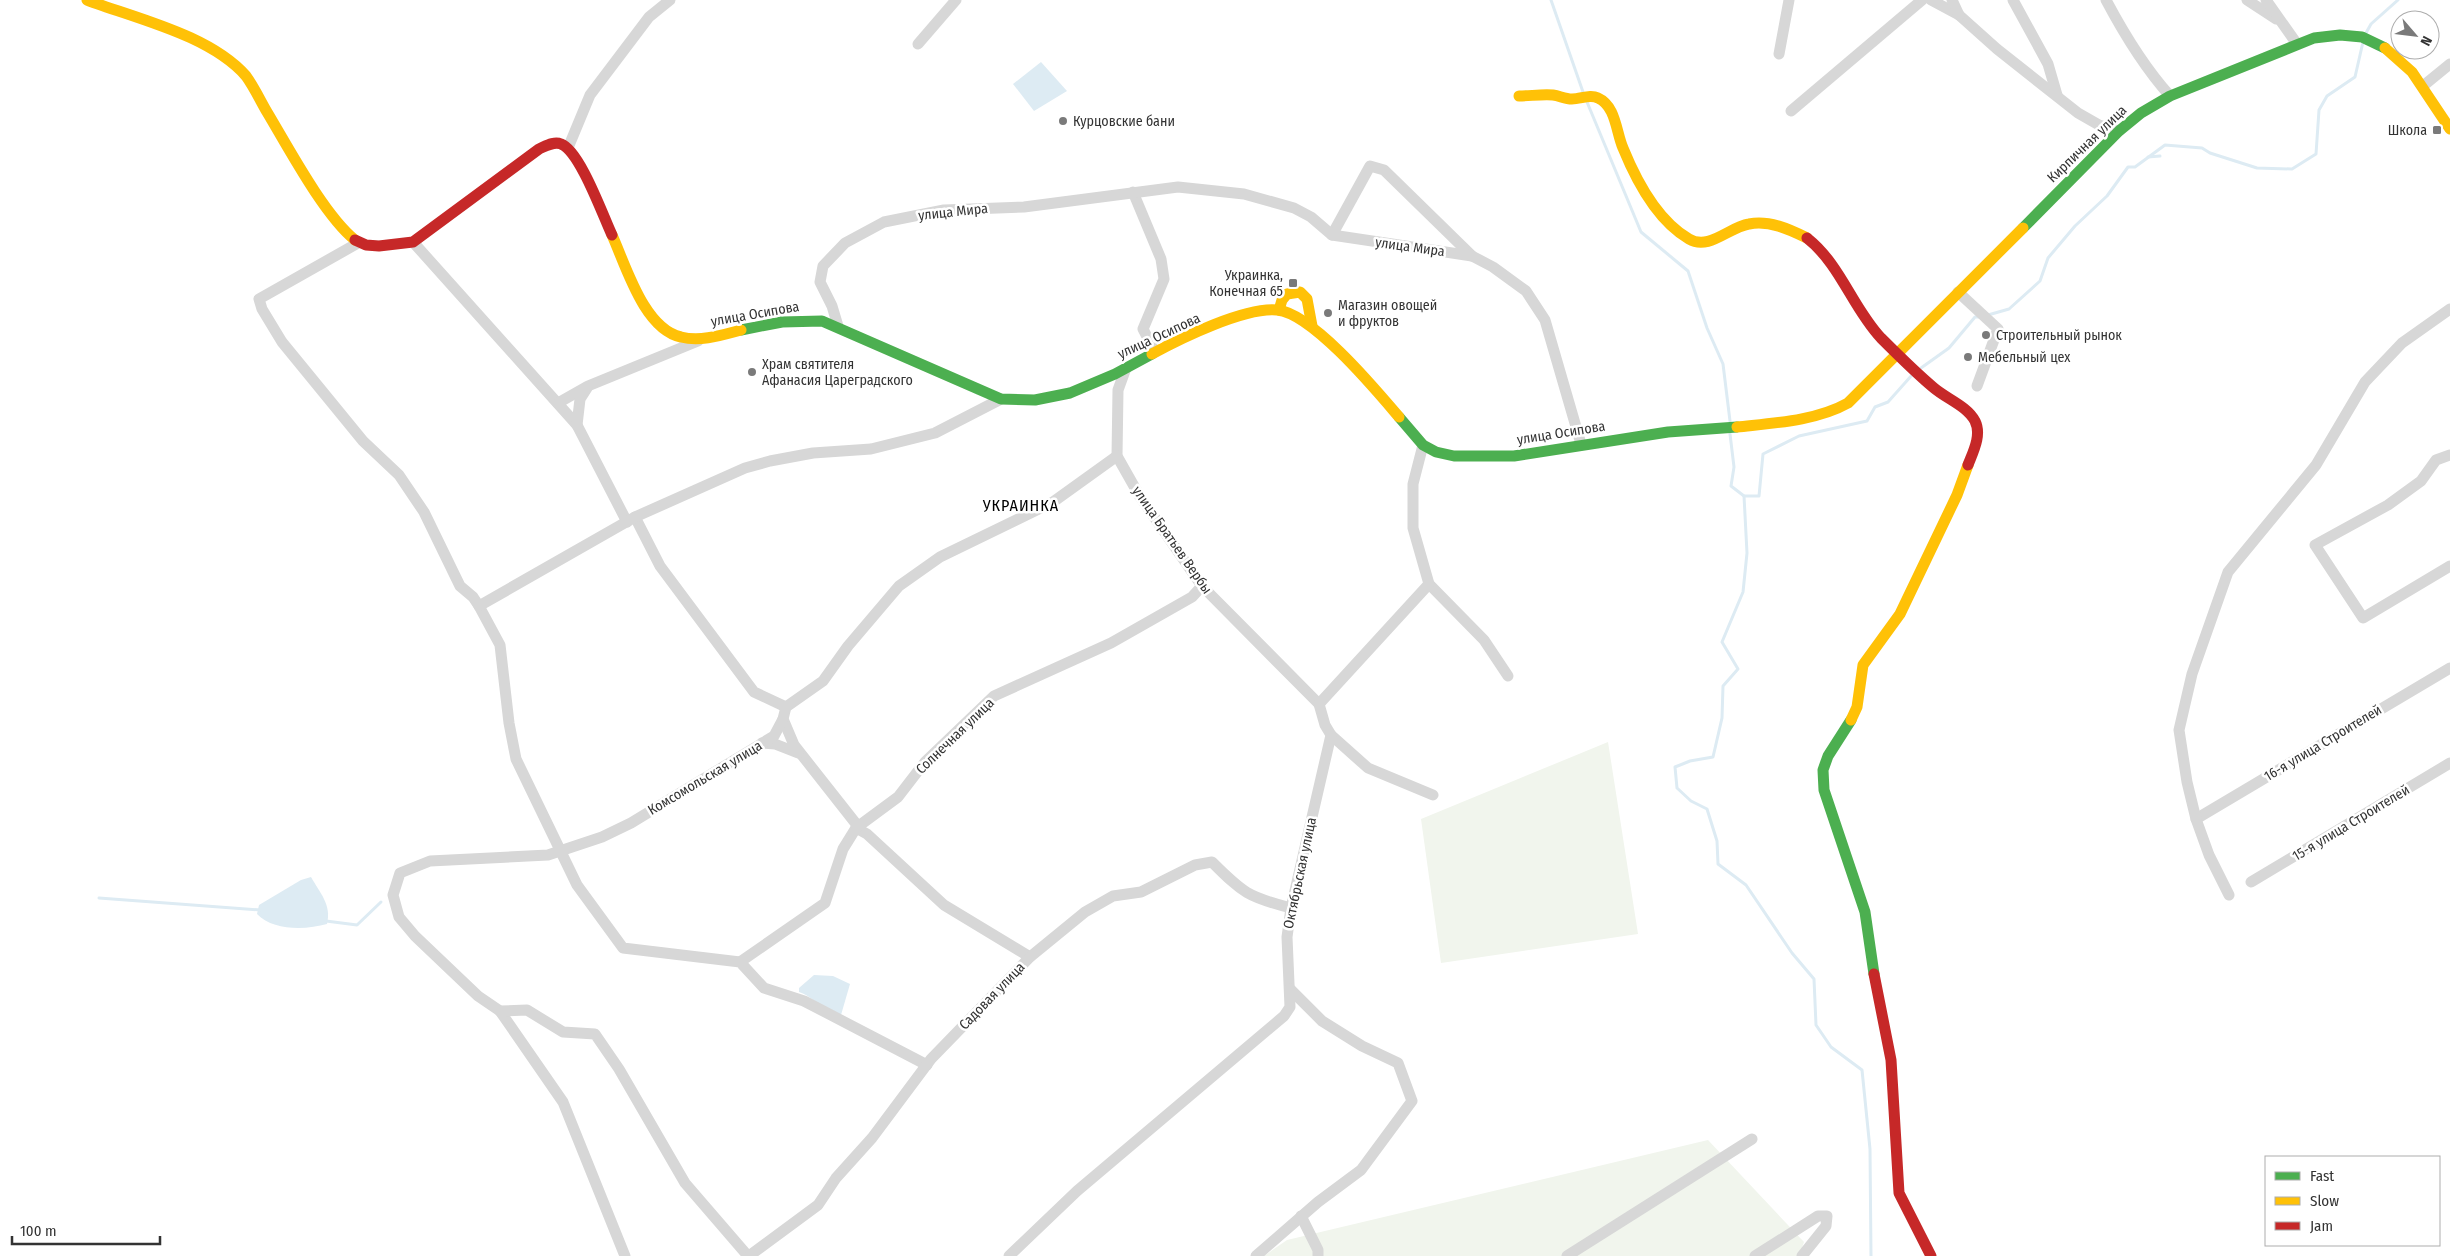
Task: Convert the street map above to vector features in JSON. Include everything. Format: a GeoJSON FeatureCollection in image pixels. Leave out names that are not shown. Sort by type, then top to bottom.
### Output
{"type":"FeatureCollection","features":[{"type":"Feature","properties":{"kind":"main road"},"geometry":{"type":"LineString","coordinates":[[87,0],[198,41],[230,61],[247,78],[325,204],[348,235],[358,243],[395,246],[413,242],[539,149],[554,143],[568,148]]}},
{"type":"Feature","properties":{"kind":"main road","name":"Кирпичная улица"},"geometry":{"type":"LineString","coordinates":[[1834,411],[1860,392],[1897,352],[2119,131],[2141,113],[2170,96],[2297,44],[2331,34],[2365,37],[2391,50],[2406,64],[2423,86],[2450,129]]}},
{"type":"Feature","properties":{"kind":"main road"},"geometry":{"type":"LineString","coordinates":[[1519,96],[1553,95],[1572,98],[1590,96],[1601,100],[1611,112],[1621,145],[1639,182],[1670,222],[1692,241],[1710,240],[1747,224],[1761,223],[1776,225],[1804,234],[1827,254],[1837,267],[1858,309],[1869,325],[1936,390],[1970,415],[1975,421],[1978,433],[1957,494],[1900,614],[1863,665],[1857,707],[1844,732],[1828,756],[1823,770],[1824,790],[1865,912],[1873,970],[1888,1037],[1895,1094],[1900,1193],[1931,1256]]}},
{"type":"Feature","properties":{"kind":"main road","name":"улица Осипова"},"geometry":{"type":"LineString","coordinates":[[568,148],[576,156],[646,310],[670,333],[693,339],[710,337],[759,325],[803,320],[822,321],[838,326],[1001,399],[1035,400],[1070,393],[1126,368],[1155,352],[1255,311],[1279,310],[1292,314],[1312,326],[1369,381],[1423,445],[1436,452],[1454,456],[1514,456],[1581,444],[1668,432],[1739,427],[1808,417],[1834,411]]}},
{"type":"Feature","properties":{"kind":"main road"},"geometry":{"type":"LineString","coordinates":[[1279,310],[1282,300],[1287,294],[1300,292],[1307,300],[1312,326]]}},
{"type":"Feature","properties":{"kind":"street"},"geometry":{"type":"LineString","coordinates":[[568,148],[590,95],[649,17],[658,0]]}},
{"type":"Feature","properties":{"kind":"street"},"geometry":{"type":"LineString","coordinates":[[649,17],[670,0]]}},
{"type":"Feature","properties":{"kind":"street"},"geometry":{"type":"LineString","coordinates":[[918,44],[956,0]]}},
{"type":"Feature","properties":{"kind":"street"},"geometry":{"type":"LineString","coordinates":[[1779,54],[1789,0]]}},
{"type":"Feature","properties":{"kind":"street"},"geometry":{"type":"LineString","coordinates":[[1792,111],[1922,0]]}},
{"type":"Feature","properties":{"kind":"street"},"geometry":{"type":"LineString","coordinates":[[1931,0],[1959,15],[1997,49],[2078,113],[2099,124],[2119,131]]}},
{"type":"Feature","properties":{"kind":"street"},"geometry":{"type":"LineString","coordinates":[[1952,0],[1959,15]]}},
{"type":"Feature","properties":{"kind":"street"},"geometry":{"type":"LineString","coordinates":[[2013,0],[2048,64],[2057,95]]}},
{"type":"Feature","properties":{"kind":"street"},"geometry":{"type":"LineString","coordinates":[[2106,0],[2123,31],[2152,76],[2170,96]]}},
{"type":"Feature","properties":{"kind":"street"},"geometry":{"type":"LineString","coordinates":[[2247,0],[2279,21]]}},
{"type":"Feature","properties":{"kind":"street"},"geometry":{"type":"LineString","coordinates":[[2266,0],[2297,44]]}},
{"type":"Feature","properties":{"kind":"street"},"geometry":{"type":"LineString","coordinates":[[2423,86],[2450,64]]}},
{"type":"Feature","properties":{"kind":"street"},"geometry":{"type":"LineString","coordinates":[[1332,235],[1370,166],[1384,170],[1472,256]]}},
{"type":"Feature","properties":{"kind":"street","name":"улица Мира"},"geometry":{"type":"LineString","coordinates":[[838,326],[832,306],[820,282],[823,266],[845,243],[884,222],[944,210],[1024,207],[1178,187],[1244,194],[1294,208],[1311,216],[1332,235],[1472,256],[1493,267],[1526,291],[1544,320],[1581,444]]}},
{"type":"Feature","properties":{"kind":"street"},"geometry":{"type":"LineString","coordinates":[[1132,192],[1160,259],[1164,279],[1143,329],[1155,352]]}},
{"type":"Feature","properties":{"kind":"street"},"geometry":{"type":"LineString","coordinates":[[413,242],[437,272],[577,425],[631,520],[660,566],[754,692],[786,707],[823,681],[848,646],[899,586],[940,557],[1053,502],[1117,456],[1118,390],[1126,368]]}},
{"type":"Feature","properties":{"kind":"street"},"geometry":{"type":"LineString","coordinates":[[358,243],[259,299],[262,309],[282,342],[363,441],[399,475],[424,512],[460,586],[473,596],[479,606],[500,645],[509,723],[516,759],[577,885],[623,948],[740,962],[764,988],[804,1001],[926,1065]]}},
{"type":"Feature","properties":{"kind":"street"},"geometry":{"type":"LineString","coordinates":[[1958,292],[1998,329],[1977,386]]}},
{"type":"Feature","properties":{"kind":"street"},"geometry":{"type":"LineString","coordinates":[[2229,895],[2209,855],[2196,819],[2187,782],[2179,730],[2192,674],[2228,572],[2316,465],[2365,382],[2402,343],[2450,308]]}},
{"type":"Feature","properties":{"kind":"street"},"geometry":{"type":"LineString","coordinates":[[558,403],[588,386],[710,337]]}},
{"type":"Feature","properties":{"kind":"street"},"geometry":{"type":"LineString","coordinates":[[577,425],[580,399],[588,386]]}},
{"type":"Feature","properties":{"kind":"street"},"geometry":{"type":"LineString","coordinates":[[479,606],[631,520],[745,468],[770,460],[813,453],[871,449],[935,433],[1001,399]]}},
{"type":"Feature","properties":{"kind":"street"},"geometry":{"type":"LineString","coordinates":[[1423,445],[1413,484],[1413,528],[1429,584],[1484,640],[1508,676]]}},
{"type":"Feature","properties":{"kind":"street"},"geometry":{"type":"LineString","coordinates":[[2450,455],[2436,460],[2422,482],[2388,505],[2315,545],[2363,618],[2450,566]]}},
{"type":"Feature","properties":{"kind":"street","name":"улица Братьев Вербы"},"geometry":{"type":"LineString","coordinates":[[1117,456],[1139,495],[1202,586],[1319,704]]}},
{"type":"Feature","properties":{"kind":"street"},"geometry":{"type":"LineString","coordinates":[[1429,584],[1319,704],[1325,725],[1331,735],[1368,768],[1433,795]]}},
{"type":"Feature","properties":{"kind":"street","name":"Солнечная улица"},"geometry":{"type":"LineString","coordinates":[[740,962],[825,903],[843,849],[856,828],[898,797],[925,762],[994,696],[1111,643],[1192,597],[1202,586]]}},
{"type":"Feature","properties":{"kind":"street","name":"16-я улица Строителей"},"geometry":{"type":"LineString","coordinates":[[2196,819],[2450,668]]}},
{"type":"Feature","properties":{"kind":"street","name":"Комсомольская улица"},"geometry":{"type":"LineString","coordinates":[[500,1011],[478,996],[415,936],[399,917],[394,894],[400,873],[430,861],[548,855],[602,837],[631,823],[774,736],[783,719],[786,707]]}},
{"type":"Feature","properties":{"kind":"street"},"geometry":{"type":"LineString","coordinates":[[783,719],[794,745],[857,825],[856,828],[867,834],[944,905],[1030,957]]}},
{"type":"Feature","properties":{"kind":"street","name":"Октябрьская улица"},"geometry":{"type":"LineString","coordinates":[[1009,1256],[1077,1191],[1284,1016],[1290,1007],[1287,937],[1291,908],[1331,735]]}},
{"type":"Feature","properties":{"kind":"street"},"geometry":{"type":"LineString","coordinates":[[762,743],[791,748],[802,755]]}},
{"type":"Feature","properties":{"kind":"street","name":"15-я улица Строителей"},"geometry":{"type":"LineString","coordinates":[[2251,882],[2450,763]]}},
{"type":"Feature","properties":{"kind":"street","name":"Садовая улица"},"geometry":{"type":"LineString","coordinates":[[748,1256],[818,1205],[836,1178],[872,1138],[926,1065],[1030,957],[1085,912],[1113,896],[1141,892],[1195,865],[1212,862],[1240,890],[1258,900],[1291,908]]}},
{"type":"Feature","properties":{"kind":"street"},"geometry":{"type":"LineString","coordinates":[[1256,1256],[1301,1216],[1361,1170],[1412,1101],[1398,1062],[1362,1046],[1322,1021],[1290,989]]}},
{"type":"Feature","properties":{"kind":"street"},"geometry":{"type":"LineString","coordinates":[[500,1011],[527,1010],[563,1032],[595,1034],[619,1069],[685,1183],[748,1256]]}},
{"type":"Feature","properties":{"kind":"street"},"geometry":{"type":"LineString","coordinates":[[500,1011],[563,1102],[625,1256]]}},
{"type":"Feature","properties":{"kind":"street"},"geometry":{"type":"LineString","coordinates":[[1567,1256],[1752,1139]]}},
{"type":"Feature","properties":{"kind":"street"},"geometry":{"type":"LineString","coordinates":[[1301,1216],[1318,1250],[1318,1256]]}},
{"type":"Feature","properties":{"kind":"street"},"geometry":{"type":"LineString","coordinates":[[1755,1256],[1818,1216],[1827,1216],[1826,1226],[1802,1256]]}},
{"type":"Feature","properties":{"kind":"shaded area"},"geometry":{"type":"Polygon","coordinates":[[[1041,62],[1067,91],[1034,111],[1013,84],[1041,62]]]}},
{"type":"Feature","properties":{"kind":"shaded area"},"geometry":{"type":"Polygon","coordinates":[[[1608,742],[1638,934],[1441,963],[1421,819],[1608,742]]]}},
{"type":"Feature","properties":{"kind":"shaded area"},"geometry":{"type":"Polygon","coordinates":[[[311,877],[327,905],[327,924],[290,928],[272,924],[257,914],[259,905],[301,880],[311,877]]]}},
{"type":"Feature","properties":{"kind":"shaded area"},"geometry":{"type":"Polygon","coordinates":[[[814,975],[833,976],[850,984],[841,1015],[830,1011],[799,992],[799,988],[814,975]]]}},
{"type":"Feature","properties":{"kind":"shaded area"},"geometry":{"type":"Polygon","coordinates":[[[1708,1140],[1804,1242],[1799,1256],[1264,1256],[1287,1240],[1708,1140]]]}},
{"type":"Feature","properties":{"kind":"waterway"},"geometry":{"type":"LineString","coordinates":[[1551,0],[1583,92]]}},
{"type":"Feature","properties":{"kind":"waterway"},"geometry":{"type":"LineString","coordinates":[[2366,33],[2371,24],[2398,0]]}},
{"type":"Feature","properties":{"kind":"waterway"},"geometry":{"type":"LineString","coordinates":[[1988,315],[2009,309],[2040,281],[2048,258],[2075,226],[2107,196],[2128,167],[2135,167],[2165,145],[2202,148],[2210,153],[2257,168],[2292,169],[2316,154],[2319,110],[2327,96],[2355,77],[2363,42]]}},
{"type":"Feature","properties":{"kind":"waterway"},"geometry":{"type":"LineString","coordinates":[[1587,102],[1641,232],[1688,271],[1707,328],[1723,364],[1730,421]]}},
{"type":"Feature","properties":{"kind":"waterway"},"geometry":{"type":"LineString","coordinates":[[2148,157],[2160,156]]}},
{"type":"Feature","properties":{"kind":"waterway"},"geometry":{"type":"LineString","coordinates":[[1921,368],[1949,348],[1975,317],[1979,317]]}},
{"type":"Feature","properties":{"kind":"waterway"},"geometry":{"type":"LineString","coordinates":[[1744,496],[1759,496],[1763,454],[1799,436],[1867,421],[1875,407],[1888,402],[1912,375]]}},
{"type":"Feature","properties":{"kind":"waterway"},"geometry":{"type":"LineString","coordinates":[[1730,434],[1734,467],[1731,486],[1744,496],[1747,553],[1743,592],[1722,642],[1738,669],[1723,686],[1722,718],[1713,757],[1690,761],[1675,767],[1677,788],[1691,801],[1707,809],[1717,841],[1718,864],[1746,885],[1792,953],[1814,979],[1816,1025],[1831,1047],[1862,1070],[1870,1149],[1871,1256]]}},
{"type":"Feature","properties":{"kind":"waterway"},"geometry":{"type":"LineString","coordinates":[[99,898],[261,910]]}},
{"type":"Feature","properties":{"kind":"waterway"},"geometry":{"type":"LineString","coordinates":[[326,921],[357,925],[381,902]]}},
{"type":"Feature","properties":{"kind":"traffic: fast"},"geometry":{"type":"LineString","coordinates":[[2023,228],[2119,131],[2141,113],[2170,96],[2314,38],[2340,35],[2362,37],[2385,48]]}},
{"type":"Feature","properties":{"kind":"traffic: fast"},"geometry":{"type":"LineString","coordinates":[[741,330],[782,322],[822,321],[1001,399],[1035,400],[1070,393],[1115,374],[1152,354]]}},
{"type":"Feature","properties":{"kind":"traffic: fast"},"geometry":{"type":"LineString","coordinates":[[1399,417],[1423,445],[1436,452],[1454,456],[1514,456],[1668,432],[1737,427]]}},
{"type":"Feature","properties":{"kind":"traffic: fast"},"geometry":{"type":"LineString","coordinates":[[1851,720],[1828,756],[1823,770],[1824,790],[1865,912],[1874,974]]}},
{"type":"Feature","properties":{"kind":"traffic: slow"},"geometry":{"type":"LineString","coordinates":[[87,0],[193,39],[213,49],[231,62],[249,80],[319,198],[343,229],[355,240]]}},
{"type":"Feature","properties":{"kind":"traffic: slow"},"geometry":{"type":"LineString","coordinates":[[2385,48],[2412,72],[2450,129]]}},
{"type":"Feature","properties":{"kind":"traffic: slow"},"geometry":{"type":"LineString","coordinates":[[1519,96],[1556,95],[1567,99],[1592,96],[1604,102],[1609,107],[1615,120],[1628,160],[1649,199],[1667,222],[1689,239],[1696,242],[1704,242],[1742,226],[1756,223],[1779,226],[1807,238]]}},
{"type":"Feature","properties":{"kind":"traffic: slow"},"geometry":{"type":"LineString","coordinates":[[1737,427],[1780,422],[1822,414],[1848,403],[2023,228]]}},
{"type":"Feature","properties":{"kind":"traffic: slow"},"geometry":{"type":"LineString","coordinates":[[612,235],[638,295],[657,322],[668,332],[681,337],[696,339],[741,330]]}},
{"type":"Feature","properties":{"kind":"traffic: slow"},"geometry":{"type":"LineString","coordinates":[[1279,310],[1282,300],[1287,294],[1300,292],[1307,299],[1312,326]]}},
{"type":"Feature","properties":{"kind":"traffic: slow"},"geometry":{"type":"LineString","coordinates":[[1152,354],[1196,332],[1231,318],[1264,310],[1277,310],[1291,314],[1308,324],[1325,338],[1360,372],[1399,417]]}},
{"type":"Feature","properties":{"kind":"traffic: slow"},"geometry":{"type":"LineString","coordinates":[[1851,720],[1857,707],[1863,665],[1900,614],[1957,495],[1968,465]]}},
{"type":"Feature","properties":{"kind":"traffic: jam"},"geometry":{"type":"LineString","coordinates":[[355,240],[366,245],[379,246],[413,242],[539,149],[556,143],[568,149],[576,158],[612,235]]}},
{"type":"Feature","properties":{"kind":"traffic: jam"},"geometry":{"type":"LineString","coordinates":[[1807,238],[1819,249],[1838,273],[1862,313],[1881,338],[1927,382],[1967,411],[1975,421],[1978,432],[1968,465]]}},
{"type":"Feature","properties":{"kind":"traffic: jam"},"geometry":{"type":"LineString","coordinates":[[1874,974],[1891,1060],[1899,1193],[1931,1256]]}},
{"type":"Feature","properties":{"kind":"place","name":"Курцовские бани"},"geometry":{"type":"Point","coordinates":[1063,121]}},
{"type":"Feature","properties":{"kind":"place","name":"Школа"},"geometry":{"type":"Point","coordinates":[2437,130]}},
{"type":"Feature","properties":{"kind":"place","name":"Украинка, Конечная 65"},"geometry":{"type":"Point","coordinates":[1293,283]}},
{"type":"Feature","properties":{"kind":"place","name":"Магазин овощей и фруктов"},"geometry":{"type":"Point","coordinates":[1328,313]}},
{"type":"Feature","properties":{"kind":"place","name":"Строительный рынок"},"geometry":{"type":"Point","coordinates":[1986,335]}},
{"type":"Feature","properties":{"kind":"place","name":"Мебельный цех"},"geometry":{"type":"Point","coordinates":[1968,357]}},
{"type":"Feature","properties":{"kind":"place","name":"Храм святителя Афанасия Цареградского"},"geometry":{"type":"Point","coordinates":[752,372]}},
{"type":"Feature","properties":{"kind":"district","name":"УКРАИНКА"},"geometry":{"type":"Point","coordinates":[1021,505]}}]}
